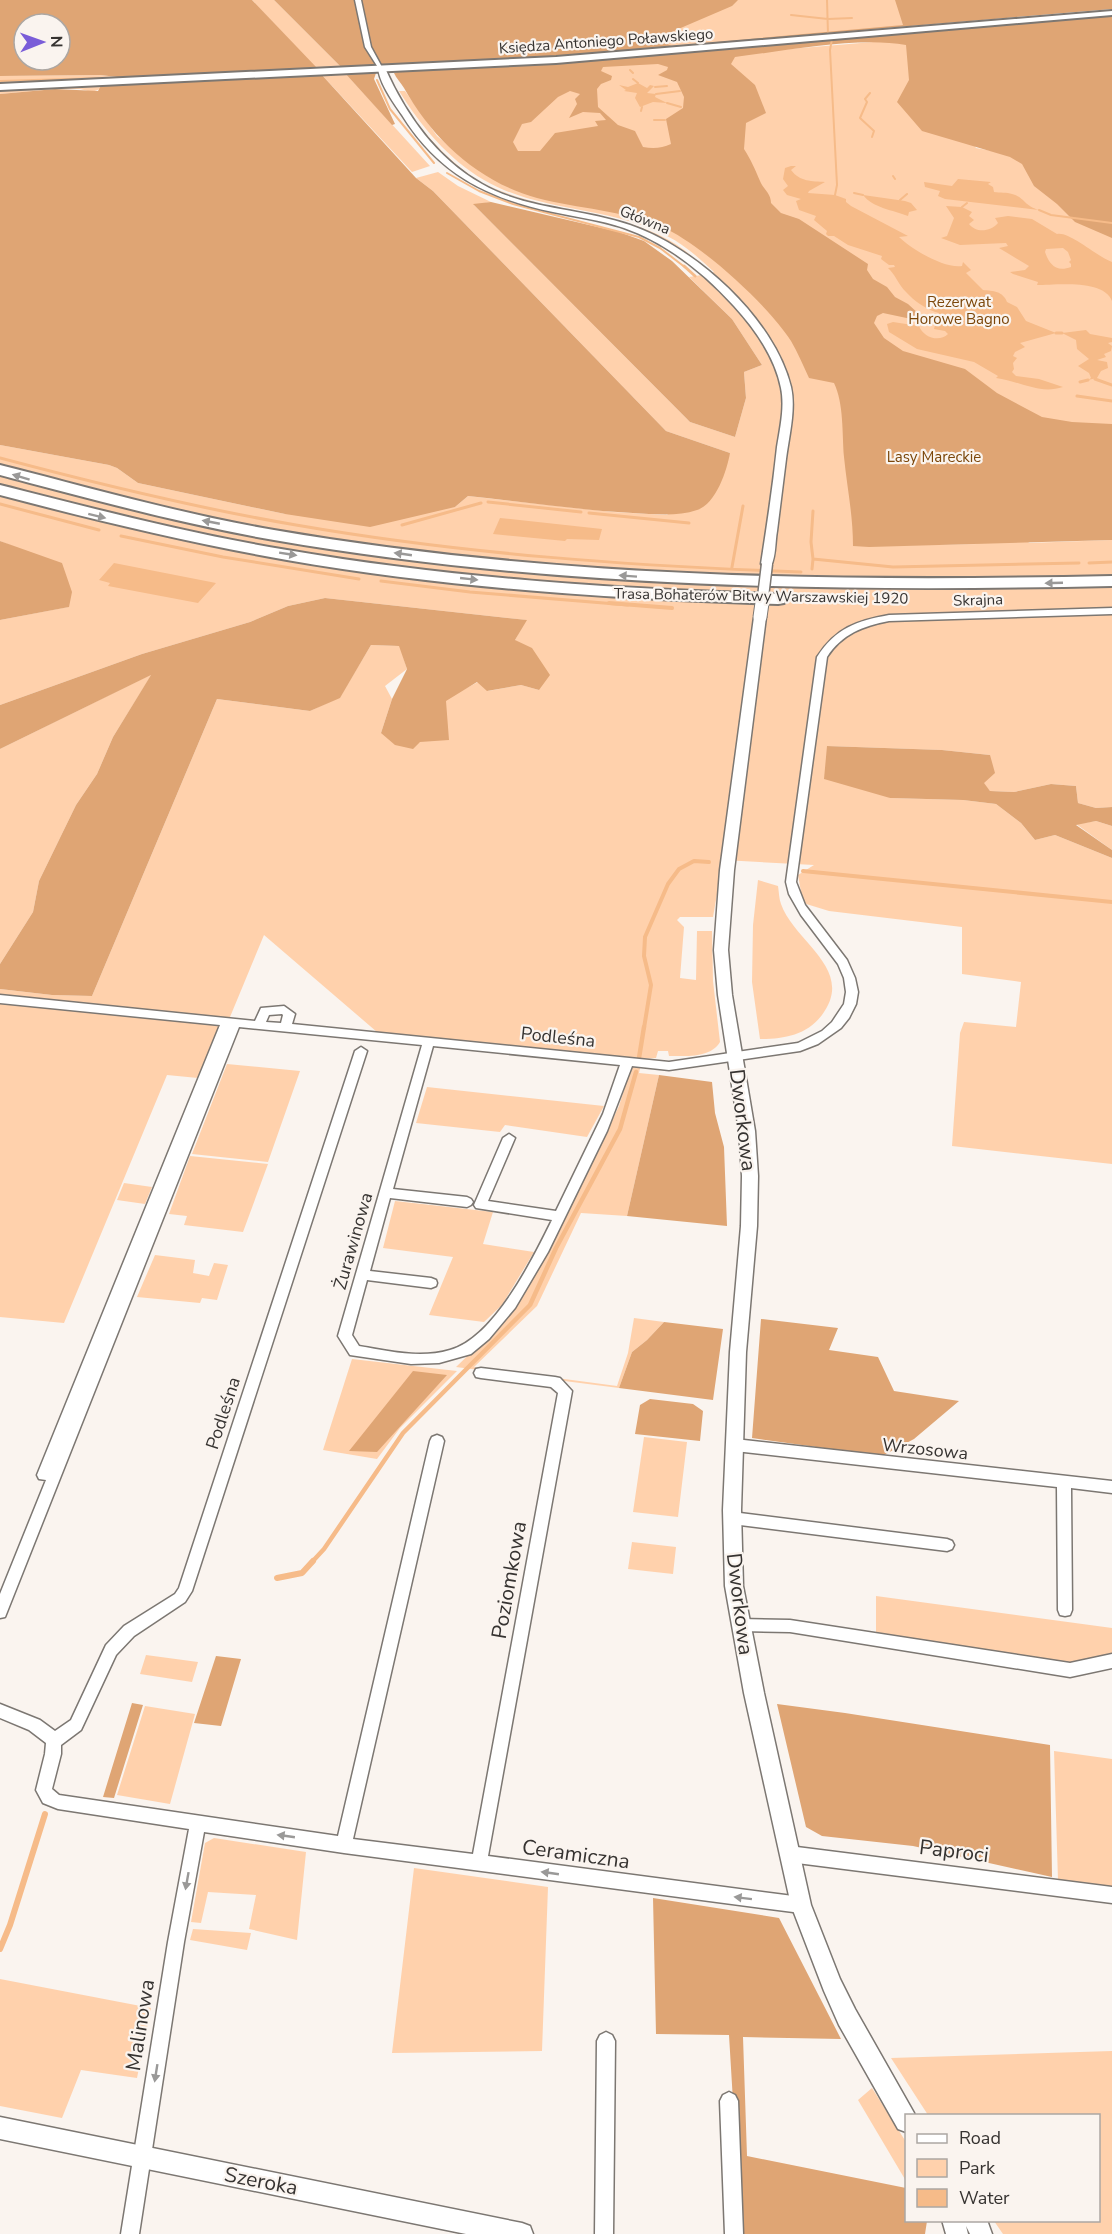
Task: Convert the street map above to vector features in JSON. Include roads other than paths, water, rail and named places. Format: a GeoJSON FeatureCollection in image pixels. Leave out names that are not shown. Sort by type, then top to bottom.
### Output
{"type":"FeatureCollection","features":[{"type":"Feature","properties":{"kind":"highway","name":"Trasa Bohaterów Bitwy Warszawskiej 1920"},"geometry":{"type":"LineString","coordinates":[[0,470],[96,497],[238,527],[400,553],[545,570],[718,581],[871,585],[1112,581]]}},
{"type":"Feature","properties":{"kind":"highway","name":"Trasa Bohaterów Bitwy Warszawskiej 1920"},"geometry":{"type":"LineString","coordinates":[[0,490],[110,519],[194,537],[411,573],[539,586],[716,598],[897,600],[1112,595]]}},
{"type":"Feature","properties":{"kind":"main road","name":"Księdza Antoniego Poławskiego"},"geometry":{"type":"LineString","coordinates":[[0,85],[619,55],[1112,13]]}},
{"type":"Feature","properties":{"kind":"street","name":"Główna"},"geometry":{"type":"LineString","coordinates":[[358,0],[368,47],[381,68],[396,103],[434,151],[482,187],[521,202],[625,226],[663,242],[682,255],[730,296],[761,331],[780,364],[786,390],[784,431],[767,564]]}},
{"type":"Feature","properties":{"kind":"street","name":"Dworkowa"},"geometry":{"type":"LineString","coordinates":[[767,564],[722,923],[725,995],[747,1131],[750,1199],[738,1352],[732,1518],[734,1586],[740,1625],[801,1905],[831,1984],[851,2025],[905,2119]]}},
{"type":"Feature","properties":{"kind":"street","name":"Skrajna"},"geometry":{"type":"LineString","coordinates":[[847,630],[866,622],[889,618],[1112,611]]}},
{"type":"Feature","properties":{"kind":"street","name":"Dworkowa"},"geometry":{"type":"LineString","coordinates":[[735,1058],[787,1051],[817,1040],[838,1025],[848,1011],[851,1002],[852,988],[848,973],[795,898],[791,882],[822,657],[835,638],[847,630]]}},
{"type":"Feature","properties":{"kind":"street","name":"Podleśna"},"geometry":{"type":"LineString","coordinates":[[0,999],[627,1063],[669,1066],[735,1058]]}},
{"type":"Feature","properties":{"kind":"street"},"geometry":{"type":"LineString","coordinates":[[259,1026],[265,1011],[284,1010],[289,1014],[285,1028]]}},
{"type":"Feature","properties":{"kind":"street"},"geometry":{"type":"LineString","coordinates":[[44,1475],[231,1023]]}},
{"type":"Feature","properties":{"kind":"street"},"geometry":{"type":"LineString","coordinates":[[0,1612],[231,1023]]}},
{"type":"Feature","properties":{"kind":"street","name":"Żurawinowa"},"geometry":{"type":"LineString","coordinates":[[428,1043],[345,1336],[355,1351],[430,1360],[453,1356],[469,1349],[509,1308],[520,1292],[559,1216]]}},
{"type":"Feature","properties":{"kind":"street","name":"Podleśna"},"geometry":{"type":"LineString","coordinates":[[54,1741],[76,1725],[111,1650],[129,1631],[180,1599],[185,1591],[361,1051]]}},
{"type":"Feature","properties":{"kind":"street"},"geometry":{"type":"LineString","coordinates":[[509,1138],[480,1205],[559,1216],[619,1093],[627,1063]]}},
{"type":"Feature","properties":{"kind":"street"},"geometry":{"type":"LineString","coordinates":[[386,1193],[467,1202]]}},
{"type":"Feature","properties":{"kind":"street"},"geometry":{"type":"LineString","coordinates":[[362,1275],[431,1283]]}},
{"type":"Feature","properties":{"kind":"street","name":"Poziomkowa"},"geometry":{"type":"LineString","coordinates":[[479,1863],[565,1391],[555,1382],[481,1373]]}},
{"type":"Feature","properties":{"kind":"street"},"geometry":{"type":"LineString","coordinates":[[344,1845],[437,1441]]}},
{"type":"Feature","properties":{"kind":"street","name":"Wrzosowa"},"geometry":{"type":"LineString","coordinates":[[735,1445],[1112,1487]]}},
{"type":"Feature","properties":{"kind":"street"},"geometry":{"type":"LineString","coordinates":[[1064,1482],[1065,1610]]}},
{"type":"Feature","properties":{"kind":"street"},"geometry":{"type":"LineString","coordinates":[[732,1518],[947,1545]]}},
{"type":"Feature","properties":{"kind":"street"},"geometry":{"type":"LineString","coordinates":[[740,1625],[789,1626],[1070,1670],[1112,1661]]}},
{"type":"Feature","properties":{"kind":"street"},"geometry":{"type":"LineString","coordinates":[[0,1711],[48,1732],[54,1741]]}},
{"type":"Feature","properties":{"kind":"street","name":"Ceramiczna"},"geometry":{"type":"LineString","coordinates":[[54,1741],[55,1748],[44,1791],[49,1798],[58,1802],[344,1845],[801,1905]]}},
{"type":"Feature","properties":{"kind":"street","name":"Malinowa"},"geometry":{"type":"LineString","coordinates":[[130,2234],[176,1942],[198,1823]]}},
{"type":"Feature","properties":{"kind":"street","name":"Paproci"},"geometry":{"type":"LineString","coordinates":[[789,1854],[1112,1895]]}},
{"type":"Feature","properties":{"kind":"street"},"geometry":{"type":"LineString","coordinates":[[604,2234],[606,2042]]}},
{"type":"Feature","properties":{"kind":"street"},"geometry":{"type":"LineString","coordinates":[[729,2101],[734,2234]]}},
{"type":"Feature","properties":{"kind":"street","name":"Szeroka"},"geometry":{"type":"LineString","coordinates":[[0,2128],[522,2234]]}},
{"type":"Feature","properties":{"kind":"water"},"geometry":{"type":"Polygon","coordinates":[[[638,83],[647,88],[650,85],[654,86],[647,93],[656,94],[655,97],[667,103],[653,102],[640,107],[635,98],[637,93],[624,91],[626,90],[619,85],[628,87],[638,83]]]}},
{"type":"Feature","properties":{"kind":"water"},"geometry":{"type":"Polygon","coordinates":[[[796,166],[791,170],[802,179],[825,182],[808,193],[835,195],[846,199],[851,206],[908,236],[899,237],[928,257],[955,266],[962,266],[963,262],[971,270],[966,273],[983,290],[1000,294],[1007,302],[1017,307],[1026,321],[1056,333],[1020,343],[1025,347],[1015,352],[1013,356],[1017,358],[1013,363],[1012,372],[1016,376],[1039,379],[1063,387],[1038,388],[996,378],[998,376],[974,362],[917,349],[889,332],[887,324],[893,322],[919,326],[932,338],[944,337],[948,334],[945,331],[934,329],[935,325],[941,323],[939,313],[921,305],[906,292],[888,268],[895,267],[894,265],[889,265],[881,259],[882,256],[848,245],[834,236],[828,236],[827,231],[814,220],[816,216],[799,210],[796,201],[801,199],[787,195],[783,190],[788,186],[783,179],[785,168],[796,166]]]}},
{"type":"Feature","properties":{"kind":"water"},"geometry":{"type":"Polygon","coordinates":[[[958,179],[991,182],[988,184],[993,187],[994,192],[1020,197],[1039,210],[945,199],[938,196],[940,191],[925,187],[924,182],[952,186],[958,179]]]}},
{"type":"Feature","properties":{"kind":"water"},"geometry":{"type":"Polygon","coordinates":[[[863,195],[905,201],[911,203],[917,210],[909,212],[908,216],[878,206],[863,195]]]}},
{"type":"Feature","properties":{"kind":"water"},"geometry":{"type":"Polygon","coordinates":[[[946,206],[962,207],[972,212],[969,216],[974,220],[969,224],[979,230],[987,230],[995,226],[998,223],[995,218],[1008,216],[1032,219],[1057,234],[1068,236],[1112,262],[1112,301],[1100,289],[1090,286],[1037,285],[1038,282],[1013,274],[1010,272],[1025,270],[1029,266],[999,248],[1008,246],[1006,243],[960,245],[941,238],[947,236],[954,218],[946,206]],[[1063,248],[1046,249],[1045,252],[1048,260],[1054,266],[1065,269],[1071,267],[1068,252],[1063,248]]]}},
{"type":"Feature","properties":{"kind":"water"},"geometry":{"type":"Polygon","coordinates":[[[1086,330],[1090,334],[1112,338],[1112,342],[1108,343],[1112,346],[1111,351],[1104,354],[1106,357],[1097,360],[1107,362],[1108,368],[1101,371],[1097,378],[1088,380],[1091,378],[1089,373],[1078,366],[1089,359],[1077,349],[1076,340],[1062,333],[1086,330]]]}},
{"type":"Feature","properties":{"kind":"water"},"geometry":{"type":"Polygon","coordinates":[[[500,518],[602,529],[599,540],[567,539],[565,541],[493,534],[500,518]]]}},
{"type":"Feature","properties":{"kind":"water"},"geometry":{"type":"Polygon","coordinates":[[[114,563],[216,583],[198,603],[108,586],[110,583],[99,580],[114,563]]]}},
{"type":"Feature","properties":{"kind":"waterway"},"geometry":{"type":"LineString","coordinates":[[827,0],[828,19]]}},
{"type":"Feature","properties":{"kind":"waterway"},"geometry":{"type":"LineString","coordinates":[[791,15],[828,19]]}},
{"type":"Feature","properties":{"kind":"waterway"},"geometry":{"type":"LineString","coordinates":[[828,19],[852,18]]}},
{"type":"Feature","properties":{"kind":"waterway"},"geometry":{"type":"LineString","coordinates":[[828,19],[828,34]]}},
{"type":"Feature","properties":{"kind":"waterway"},"geometry":{"type":"LineString","coordinates":[[832,39],[830,50],[837,185],[835,195]]}},
{"type":"Feature","properties":{"kind":"waterway"},"geometry":{"type":"LineString","coordinates":[[630,70],[633,73]]}},
{"type":"Feature","properties":{"kind":"waterway"},"geometry":{"type":"LineString","coordinates":[[0,81],[102,78]]}},
{"type":"Feature","properties":{"kind":"waterway"},"geometry":{"type":"LineString","coordinates":[[633,79],[638,83]]}},
{"type":"Feature","properties":{"kind":"waterway"},"geometry":{"type":"LineString","coordinates":[[377,80],[390,109],[434,163]]}},
{"type":"Feature","properties":{"kind":"waterway"},"geometry":{"type":"LineString","coordinates":[[655,87],[667,86]]}},
{"type":"Feature","properties":{"kind":"waterway"},"geometry":{"type":"LineString","coordinates":[[656,94],[680,91]]}},
{"type":"Feature","properties":{"kind":"waterway"},"geometry":{"type":"LineString","coordinates":[[870,93],[865,99],[867,102],[860,118],[874,131],[872,137]]}},
{"type":"Feature","properties":{"kind":"waterway"},"geometry":{"type":"LineString","coordinates":[[667,103],[681,107]]}},
{"type":"Feature","properties":{"kind":"waterway"},"geometry":{"type":"LineString","coordinates":[[641,111],[642,107]]}},
{"type":"Feature","properties":{"kind":"waterway"},"geometry":{"type":"LineString","coordinates":[[654,120],[665,120]]}},
{"type":"Feature","properties":{"kind":"waterway"},"geometry":{"type":"LineString","coordinates":[[447,173],[479,191],[513,204],[639,237],[660,248],[686,268]]}},
{"type":"Feature","properties":{"kind":"waterway"},"geometry":{"type":"LineString","coordinates":[[854,193],[863,195]]}},
{"type":"Feature","properties":{"kind":"waterway"},"geometry":{"type":"LineString","coordinates":[[900,200],[907,194]]}},
{"type":"Feature","properties":{"kind":"waterway"},"geometry":{"type":"LineString","coordinates":[[962,207],[967,203]]}},
{"type":"Feature","properties":{"kind":"waterway"},"geometry":{"type":"LineString","coordinates":[[1039,210],[1051,215],[1112,223]]}},
{"type":"Feature","properties":{"kind":"waterway"},"geometry":{"type":"LineString","coordinates":[[684,266],[695,276]]}},
{"type":"Feature","properties":{"kind":"waterway"},"geometry":{"type":"LineString","coordinates":[[1056,333],[1062,333]]}},
{"type":"Feature","properties":{"kind":"waterway"},"geometry":{"type":"LineString","coordinates":[[1095,379],[1112,385]]}},
{"type":"Feature","properties":{"kind":"waterway"},"geometry":{"type":"LineString","coordinates":[[1080,382],[1088,380]]}},
{"type":"Feature","properties":{"kind":"waterway"},"geometry":{"type":"LineString","coordinates":[[1077,396],[1112,401]]}},
{"type":"Feature","properties":{"kind":"waterway"},"geometry":{"type":"LineString","coordinates":[[0,458],[184,503],[259,518],[422,544],[611,562],[801,572]]}},
{"type":"Feature","properties":{"kind":"waterway"},"geometry":{"type":"LineString","coordinates":[[488,502],[581,512]]}},
{"type":"Feature","properties":{"kind":"waterway"},"geometry":{"type":"LineString","coordinates":[[402,525],[481,503]]}},
{"type":"Feature","properties":{"kind":"waterway"},"geometry":{"type":"LineString","coordinates":[[0,504],[99,530]]}},
{"type":"Feature","properties":{"kind":"waterway"},"geometry":{"type":"LineString","coordinates":[[732,567],[743,506]]}},
{"type":"Feature","properties":{"kind":"waterway"},"geometry":{"type":"LineString","coordinates":[[813,511],[811,542],[813,559]]}},
{"type":"Feature","properties":{"kind":"waterway"},"geometry":{"type":"LineString","coordinates":[[589,513],[689,523]]}},
{"type":"Feature","properties":{"kind":"waterway"},"geometry":{"type":"LineString","coordinates":[[121,536],[223,557],[359,579]]}},
{"type":"Feature","properties":{"kind":"waterway"},"geometry":{"type":"LineString","coordinates":[[812,569],[813,559]]}},
{"type":"Feature","properties":{"kind":"waterway"},"geometry":{"type":"LineString","coordinates":[[813,559],[893,567],[1079,563]]}},
{"type":"Feature","properties":{"kind":"waterway"},"geometry":{"type":"LineString","coordinates":[[1089,563],[1112,562]]}},
{"type":"Feature","properties":{"kind":"waterway"},"geometry":{"type":"LineString","coordinates":[[381,581],[470,592],[628,605]]}},
{"type":"Feature","properties":{"kind":"waterway"},"geometry":{"type":"LineString","coordinates":[[609,603],[672,608]]}},
{"type":"Feature","properties":{"kind":"waterway"},"geometry":{"type":"LineString","coordinates":[[644,1028],[651,985],[644,956],[645,937],[668,884],[679,869],[694,861],[709,862]]}},
{"type":"Feature","properties":{"kind":"waterway"},"geometry":{"type":"LineString","coordinates":[[803,871],[1112,902]]}},
{"type":"Feature","properties":{"kind":"waterway"},"geometry":{"type":"LineString","coordinates":[[639,1058],[644,1027]]}},
{"type":"Feature","properties":{"kind":"waterway"},"geometry":{"type":"LineString","coordinates":[[312,1562],[324,1549],[403,1433],[530,1305],[556,1248],[620,1129],[636,1072]]}},
{"type":"Feature","properties":{"kind":"waterway"},"geometry":{"type":"LineString","coordinates":[[277,1578],[302,1573],[313,1561]]}},
{"type":"Feature","properties":{"kind":"waterway"},"geometry":{"type":"LineString","coordinates":[[0,1949],[10,1925],[45,1814]]}},
{"type":"Feature","properties":{"kind":"park label","name":"Rezerwat Horowe Bagno"},"geometry":{"type":"Point","coordinates":[959,310]}},
{"type":"Feature","properties":{"kind":"park label","name":"Lasy Mareckie"},"geometry":{"type":"Point","coordinates":[934,457]}}]}
